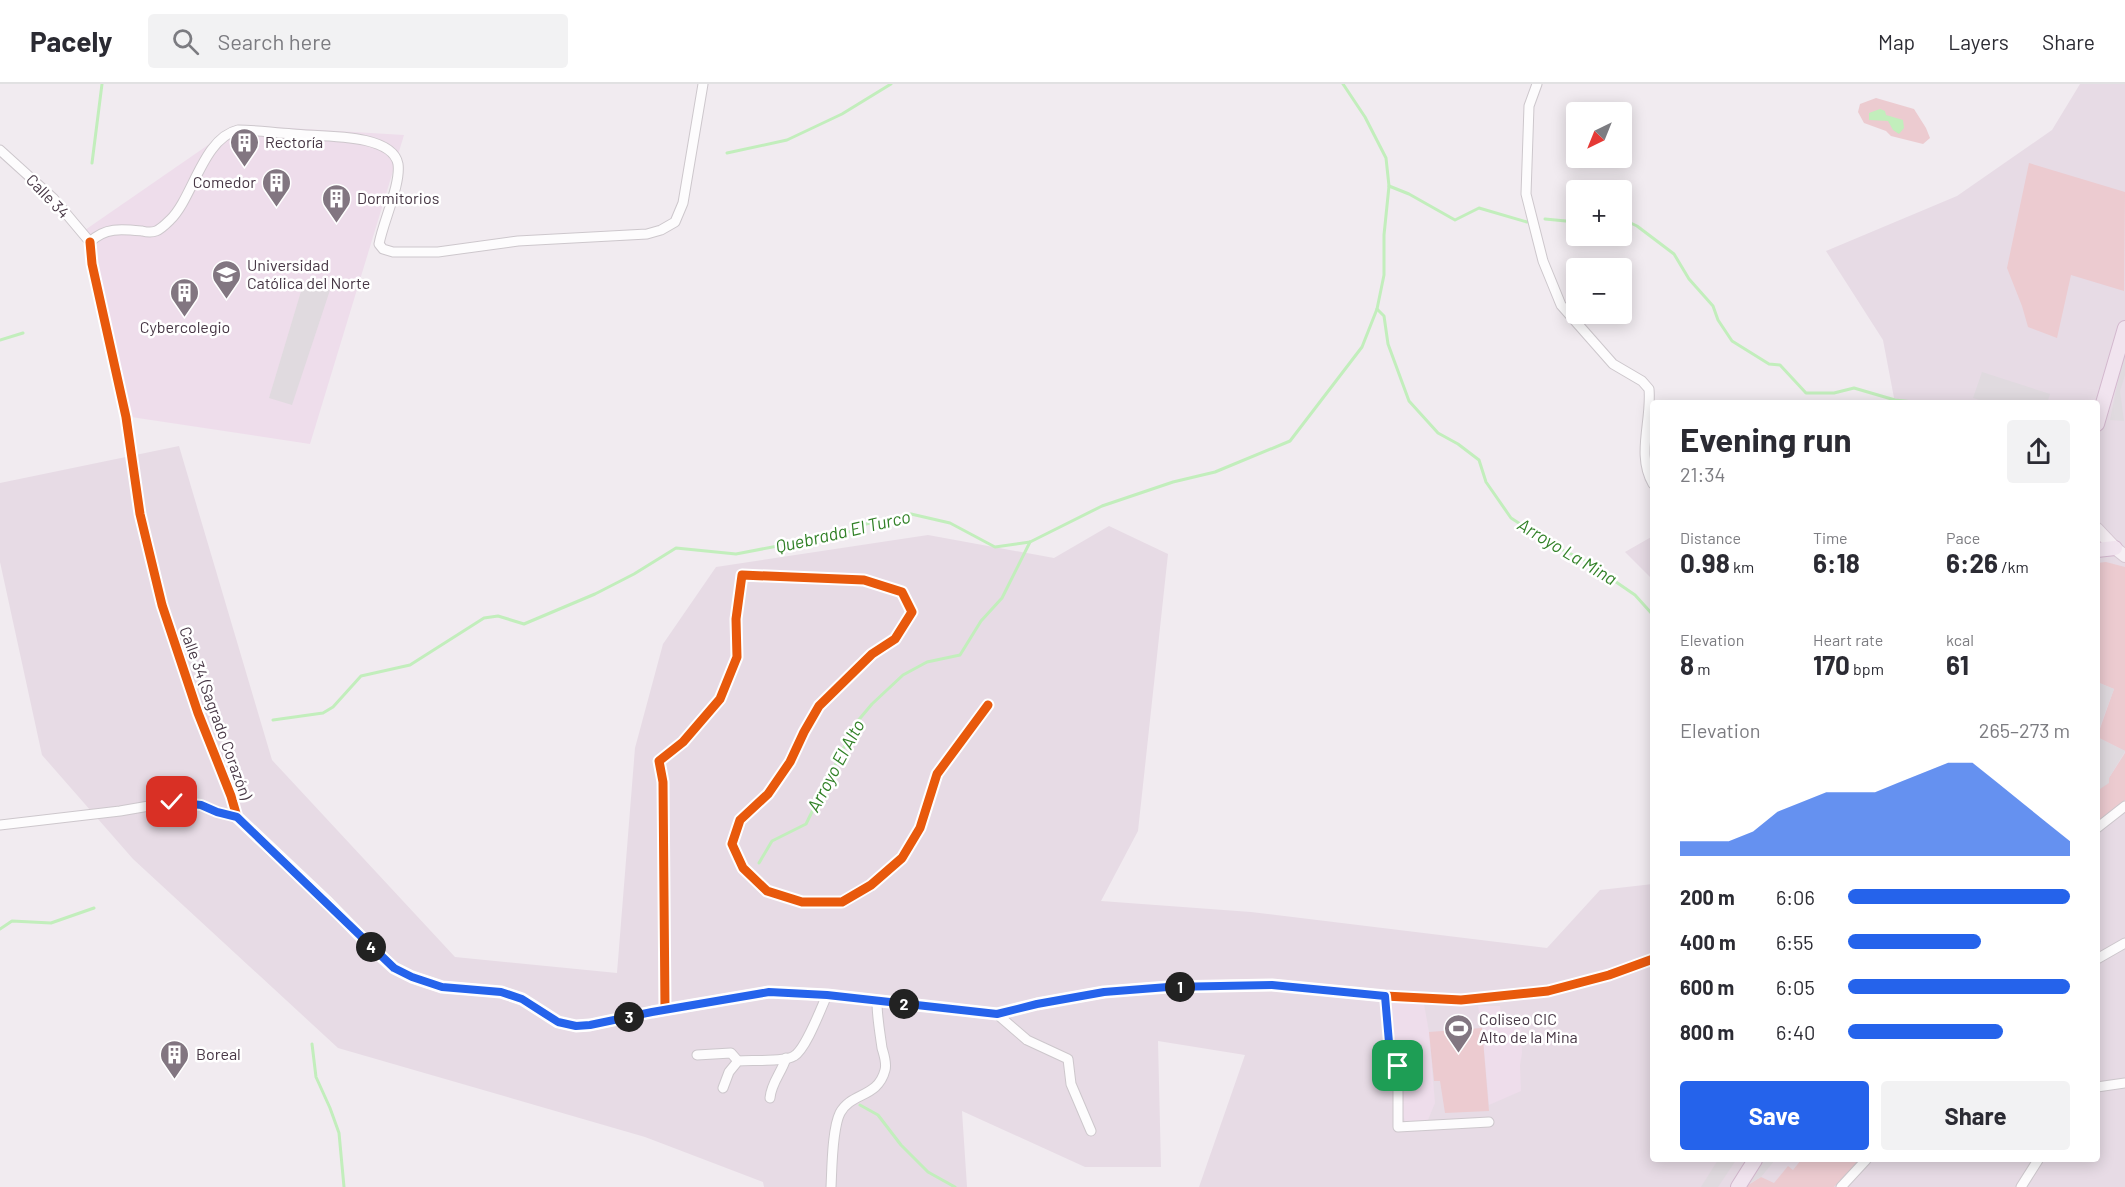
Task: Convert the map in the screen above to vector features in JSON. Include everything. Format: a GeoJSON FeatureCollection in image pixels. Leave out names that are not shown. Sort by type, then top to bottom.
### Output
{"type":"FeatureCollection","features":[{"type":"Feature","properties":{"kind":"main road"},"geometry":{"type":"LineString","coordinates":[[2100,414],[2125,328]]}},
{"type":"Feature","properties":{"kind":"main road"},"geometry":{"type":"LineString","coordinates":[[2100,532],[2122,550]]}},
{"type":"Feature","properties":{"kind":"main road"},"geometry":{"type":"LineString","coordinates":[[2100,548],[2122,550]]}},
{"type":"Feature","properties":{"kind":"main road"},"geometry":{"type":"LineString","coordinates":[[1738,1187],[1754,1162]]}},
{"type":"Feature","properties":{"kind":"street"},"geometry":{"type":"LineString","coordinates":[[90,242],[105,232],[124,229],[150,232],[160,228],[172,218],[217,142],[232,131],[238,130],[350,137],[371,142],[389,150],[394,154],[398,166],[379,244],[383,249],[393,252],[438,252],[518,241],[647,234],[661,230],[675,222],[682,203],[703,84]]}},
{"type":"Feature","properties":{"kind":"street"},"geometry":{"type":"LineString","coordinates":[[1537,84],[1530,105],[1526,194],[1543,261],[1561,305],[1613,364],[1642,381],[1649,389],[1645,454],[1646,472],[1650,479]]}},
{"type":"Feature","properties":{"kind":"street","name":"Calle 34"},"geometry":{"type":"LineString","coordinates":[[1,152],[53,198],[90,242]]}},
{"type":"Feature","properties":{"kind":"street","name":"Calle 34 (Sagrado Corazón)"},"geometry":{"type":"LineString","coordinates":[[90,242],[92,264],[126,417],[140,514],[162,605],[198,713],[237,817],[373,949],[394,968],[412,977],[442,987],[501,992],[522,999],[558,1022],[576,1026],[769,992],[827,995],[997,1014],[1104,992],[1168,987],[1272,985],[1385,996],[1461,1000],[1539,992],[1609,975],[1650,960]]}},
{"type":"Feature","properties":{"kind":"street"},"geometry":{"type":"LineString","coordinates":[[665,1009],[663,782],[659,761],[684,742],[720,699],[737,657],[736,619],[742,575],[864,580],[902,592],[912,612],[895,639],[872,654],[819,706],[790,762],[768,794],[740,820],[732,844],[743,868],[767,891],[802,902],[842,902],[871,885],[902,858],[920,828],[937,774],[988,705]]}},
{"type":"Feature","properties":{"kind":"street"},"geometry":{"type":"LineString","coordinates":[[0,825],[172,802],[201,805],[237,817]]}},
{"type":"Feature","properties":{"kind":"street"},"geometry":{"type":"LineString","coordinates":[[2100,826],[2125,806]]}},
{"type":"Feature","properties":{"kind":"street"},"geometry":{"type":"LineString","coordinates":[[2100,958],[2125,943]]}},
{"type":"Feature","properties":{"kind":"street"},"geometry":{"type":"LineString","coordinates":[[723,1088],[729,1072],[738,1061],[794,1056],[806,1042],[827,995]]}},
{"type":"Feature","properties":{"kind":"street"},"geometry":{"type":"LineString","coordinates":[[1385,996],[1390,1054],[1398,1066],[1398,1127],[1489,1122]]}},
{"type":"Feature","properties":{"kind":"street"},"geometry":{"type":"LineString","coordinates":[[831,1187],[836,1129],[840,1113],[853,1100],[869,1093],[879,1084],[886,1067],[879,1026],[878,1002]]}},
{"type":"Feature","properties":{"kind":"street"},"geometry":{"type":"LineString","coordinates":[[997,1014],[1028,1040],[1068,1059],[1071,1084],[1091,1131]]}},
{"type":"Feature","properties":{"kind":"street"},"geometry":{"type":"LineString","coordinates":[[698,1055],[731,1053],[738,1061]]}},
{"type":"Feature","properties":{"kind":"street"},"geometry":{"type":"LineString","coordinates":[[770,1098],[771,1090],[786,1058]]}},
{"type":"Feature","properties":{"kind":"street"},"geometry":{"type":"LineString","coordinates":[[2100,1087],[2125,1083]]}},
{"type":"Feature","properties":{"kind":"street"},"geometry":{"type":"LineString","coordinates":[[1841,1187],[1864,1162]]}},
{"type":"Feature","properties":{"kind":"street"},"geometry":{"type":"LineString","coordinates":[[2021,1187],[2037,1162]]}},
{"type":"Feature","properties":{"kind":"shaded area"},"geometry":{"type":"Polygon","coordinates":[[[2080,84],[2125,84],[2125,1187],[1199,1187],[1245,1055],[1158,1041],[1161,1167],[1085,1167],[962,1111],[967,1187],[764,1187],[763,1182],[645,1137],[338,1048],[133,859],[42,755],[0,562],[0,483],[179,446],[272,760],[455,957],[617,973],[635,748],[663,644],[716,567],[928,535],[1054,558],[1109,526],[1168,554],[1138,831],[1101,901],[1251,912],[1547,948],[1600,890],[1650,884],[1650,1162],[2100,1162],[2100,400],[1894,400],[1883,340],[1826,251],[1957,196],[2052,130],[2080,84]]]}},
{"type":"Feature","properties":{"kind":"shaded area"},"geometry":{"type":"Polygon","coordinates":[[[1876,98],[1914,109],[1930,138],[1923,144],[1891,136],[1886,131],[1864,123],[1858,112],[1860,104],[1876,98]]]}},
{"type":"Feature","properties":{"kind":"shaded area"},"geometry":{"type":"Polygon","coordinates":[[[1880,109],[1885,111],[1886,115],[1903,120],[1904,128],[1899,134],[1893,130],[1888,121],[1869,120],[1869,113],[1880,109]]]}},
{"type":"Feature","properties":{"kind":"shaded area","name":"Universidad Católica del Norte"},"geometry":{"type":"Polygon","coordinates":[[[237,125],[404,135],[310,444],[131,417],[105,332],[85,230],[237,125]]]}},
{"type":"Feature","properties":{"kind":"shaded area"},"geometry":{"type":"Polygon","coordinates":[[[2029,163],[2125,192],[2124,291],[2071,275],[2057,338],[2028,327],[2007,268],[2029,163]]]}},
{"type":"Feature","properties":{"kind":"shaded area"},"geometry":{"type":"Polygon","coordinates":[[[307,283],[330,290],[292,405],[269,398],[302,288],[305,289],[307,283]]]}},
{"type":"Feature","properties":{"kind":"shaded area"},"geometry":{"type":"Polygon","coordinates":[[[2125,344],[2125,375],[2120,391],[2124,421],[2110,420],[2125,344]]]}},
{"type":"Feature","properties":{"kind":"shaded area"},"geometry":{"type":"Polygon","coordinates":[[[1982,372],[2050,394],[2048,400],[1980,400],[1973,398],[1982,372]]]}},
{"type":"Feature","properties":{"kind":"shaded area"},"geometry":{"type":"Polygon","coordinates":[[[1650,538],[1650,577],[1625,552],[1650,538]]]}},
{"type":"Feature","properties":{"kind":"shaded area"},"geometry":{"type":"Polygon","coordinates":[[[2100,563],[2125,567],[2125,751],[2100,738],[2100,729],[2114,689],[2100,683],[2100,563]]]}},
{"type":"Feature","properties":{"kind":"shaded area"},"geometry":{"type":"Polygon","coordinates":[[[2100,683],[2114,689],[2100,726],[2100,683]]]}},
{"type":"Feature","properties":{"kind":"shaded area"},"geometry":{"type":"Polygon","coordinates":[[[2100,738],[2125,751],[2109,778],[2109,783],[2100,789],[2100,738]]]}},
{"type":"Feature","properties":{"kind":"shaded area"},"geometry":{"type":"Polygon","coordinates":[[[2125,753],[2125,800],[2100,821],[2100,788],[2125,753]]]}},
{"type":"Feature","properties":{"kind":"shaded area"},"geometry":{"type":"Polygon","coordinates":[[[1392,1002],[1424,1004],[1429,1032],[1435,1103],[1426,1125],[1406,1124],[1403,1115],[1403,1062],[1394,1045],[1392,1002]]]}},
{"type":"Feature","properties":{"kind":"shaded area"},"geometry":{"type":"Polygon","coordinates":[[[1478,1006],[1500,1006],[1502,1026],[1521,1024],[1521,1091],[1489,1105],[1482,1028],[1478,1006]]]}},
{"type":"Feature","properties":{"kind":"shaded area","name":"Coliseo CIC Alto de la Mina"},"geometry":{"type":"Polygon","coordinates":[[[1482,1028],[1489,1111],[1445,1113],[1440,1081],[1434,1081],[1429,1032],[1482,1028]]]}},
{"type":"Feature","properties":{"kind":"shaded area"},"geometry":{"type":"Polygon","coordinates":[[[1717,1162],[1735,1162],[1718,1187],[1701,1187],[1717,1162]]]}},
{"type":"Feature","properties":{"kind":"shaded area"},"geometry":{"type":"Polygon","coordinates":[[[1761,1162],[1773,1162],[1761,1177],[1743,1187],[1761,1162]]]}},
{"type":"Feature","properties":{"kind":"shaded area"},"geometry":{"type":"Polygon","coordinates":[[[1799,1162],[1857,1162],[1834,1187],[1745,1187],[1761,1177],[1774,1183],[1788,1166],[1793,1170],[1799,1162]]]}},
{"type":"Feature","properties":{"kind":"waterway"},"geometry":{"type":"LineString","coordinates":[[92,163],[102,84]]}},
{"type":"Feature","properties":{"kind":"waterway"},"geometry":{"type":"LineString","coordinates":[[727,153],[787,140],[842,114],[891,84]]}},
{"type":"Feature","properties":{"kind":"waterway","name":"Quebrada El Turco"},"geometry":{"type":"LineString","coordinates":[[273,720],[323,713],[333,707],[361,676],[410,665],[484,618],[498,616],[524,624],[595,594],[634,574],[676,548],[736,554],[838,537],[866,524],[911,514],[950,523],[995,547],[1030,542],[1102,506],[1173,482],[1215,472],[1290,441],[1362,347],[1377,309],[1384,275],[1384,235],[1389,186],[1386,158],[1365,117],[1343,84]]}},
{"type":"Feature","properties":{"kind":"waterway"},"geometry":{"type":"LineString","coordinates":[[1389,186],[1409,194],[1455,220],[1479,208],[1527,222]]}},
{"type":"Feature","properties":{"kind":"waterway"},"geometry":{"type":"LineString","coordinates":[[1545,219],[1566,221]]}},
{"type":"Feature","properties":{"kind":"waterway"},"geometry":{"type":"LineString","coordinates":[[1632,224],[1674,254],[1689,279],[1713,306],[1718,320],[1732,341],[1769,364],[1780,365],[1806,393],[1834,393],[1854,388],[1895,400]]}},
{"type":"Feature","properties":{"kind":"waterway","name":"Arroyo La Mina"},"geometry":{"type":"LineString","coordinates":[[1377,309],[1384,316],[1388,344],[1409,401],[1438,433],[1458,444],[1479,460],[1486,482],[1511,518],[1556,547],[1584,560],[1635,595],[1650,612]]}},
{"type":"Feature","properties":{"kind":"waterway"},"geometry":{"type":"LineString","coordinates":[[0,340],[23,333]]}},
{"type":"Feature","properties":{"kind":"waterway","name":"Arroyo El Alto"},"geometry":{"type":"LineString","coordinates":[[759,863],[772,841],[806,824],[856,723],[872,704],[903,675],[927,662],[960,655],[981,621],[1002,598],[1030,542]]}},
{"type":"Feature","properties":{"kind":"waterway"},"geometry":{"type":"LineString","coordinates":[[0,929],[12,921],[51,923],[94,908]]}},
{"type":"Feature","properties":{"kind":"waterway"},"geometry":{"type":"LineString","coordinates":[[312,1044],[316,1077],[339,1133],[344,1187]]}},
{"type":"Feature","properties":{"kind":"waterway"},"geometry":{"type":"LineString","coordinates":[[860,1105],[878,1115],[901,1145],[928,1172],[955,1187]]}},
{"type":"Feature","properties":{"kind":"cycle path"},"geometry":{"type":"LineString","coordinates":[[90,242],[92,264],[126,417],[140,514],[162,605],[198,713],[237,817],[373,949],[394,968],[412,977],[442,987],[501,992],[522,999],[558,1022],[576,1026],[769,992],[827,995],[997,1014],[1104,992],[1168,987],[1272,985],[1385,996],[1461,1000],[1548,991],[1609,975],[1650,960]]}},
{"type":"Feature","properties":{"kind":"cycle path"},"geometry":{"type":"LineString","coordinates":[[665,1009],[663,782],[659,761],[683,742],[720,699],[737,657],[736,619],[742,575],[864,580],[902,592],[912,612],[895,639],[872,654],[819,706],[790,762],[768,794],[740,820],[732,844],[743,868],[767,891],[802,902],[842,902],[871,885],[902,858],[920,828],[937,774],[988,705]]}},
{"type":"Feature","properties":{"kind":"place","name":"Rectoría"},"geometry":{"type":"Point","coordinates":[244,168]}},
{"type":"Feature","properties":{"kind":"place","name":"Comedor"},"geometry":{"type":"Point","coordinates":[277,208]}},
{"type":"Feature","properties":{"kind":"place","name":"Dormitorios"},"geometry":{"type":"Point","coordinates":[336,224]}},
{"type":"Feature","properties":{"kind":"place","name":"Universidad Católica del Norte"},"geometry":{"type":"Point","coordinates":[226,300]}},
{"type":"Feature","properties":{"kind":"place","name":"Cybercolegio"},"geometry":{"type":"Point","coordinates":[185,318]}},
{"type":"Feature","properties":{"kind":"place","name":"Coliseo CIC Alto de la Mina"},"geometry":{"type":"Point","coordinates":[1458,1054]}},
{"type":"Feature","properties":{"kind":"place","name":"Boreal"},"geometry":{"type":"Point","coordinates":[175,1080]}},
{"type":"Feature","properties":{"kind":"route"},"geometry":{"type":"LineString","coordinates":[[172,802],[201,805],[237,817],[394,968],[442,987],[501,992],[522,999],[558,1022],[576,1026],[769,992],[827,995],[997,1014],[1104,992],[1168,987],[1272,985],[1385,996],[1390,1054],[1398,1066]]}}]}
